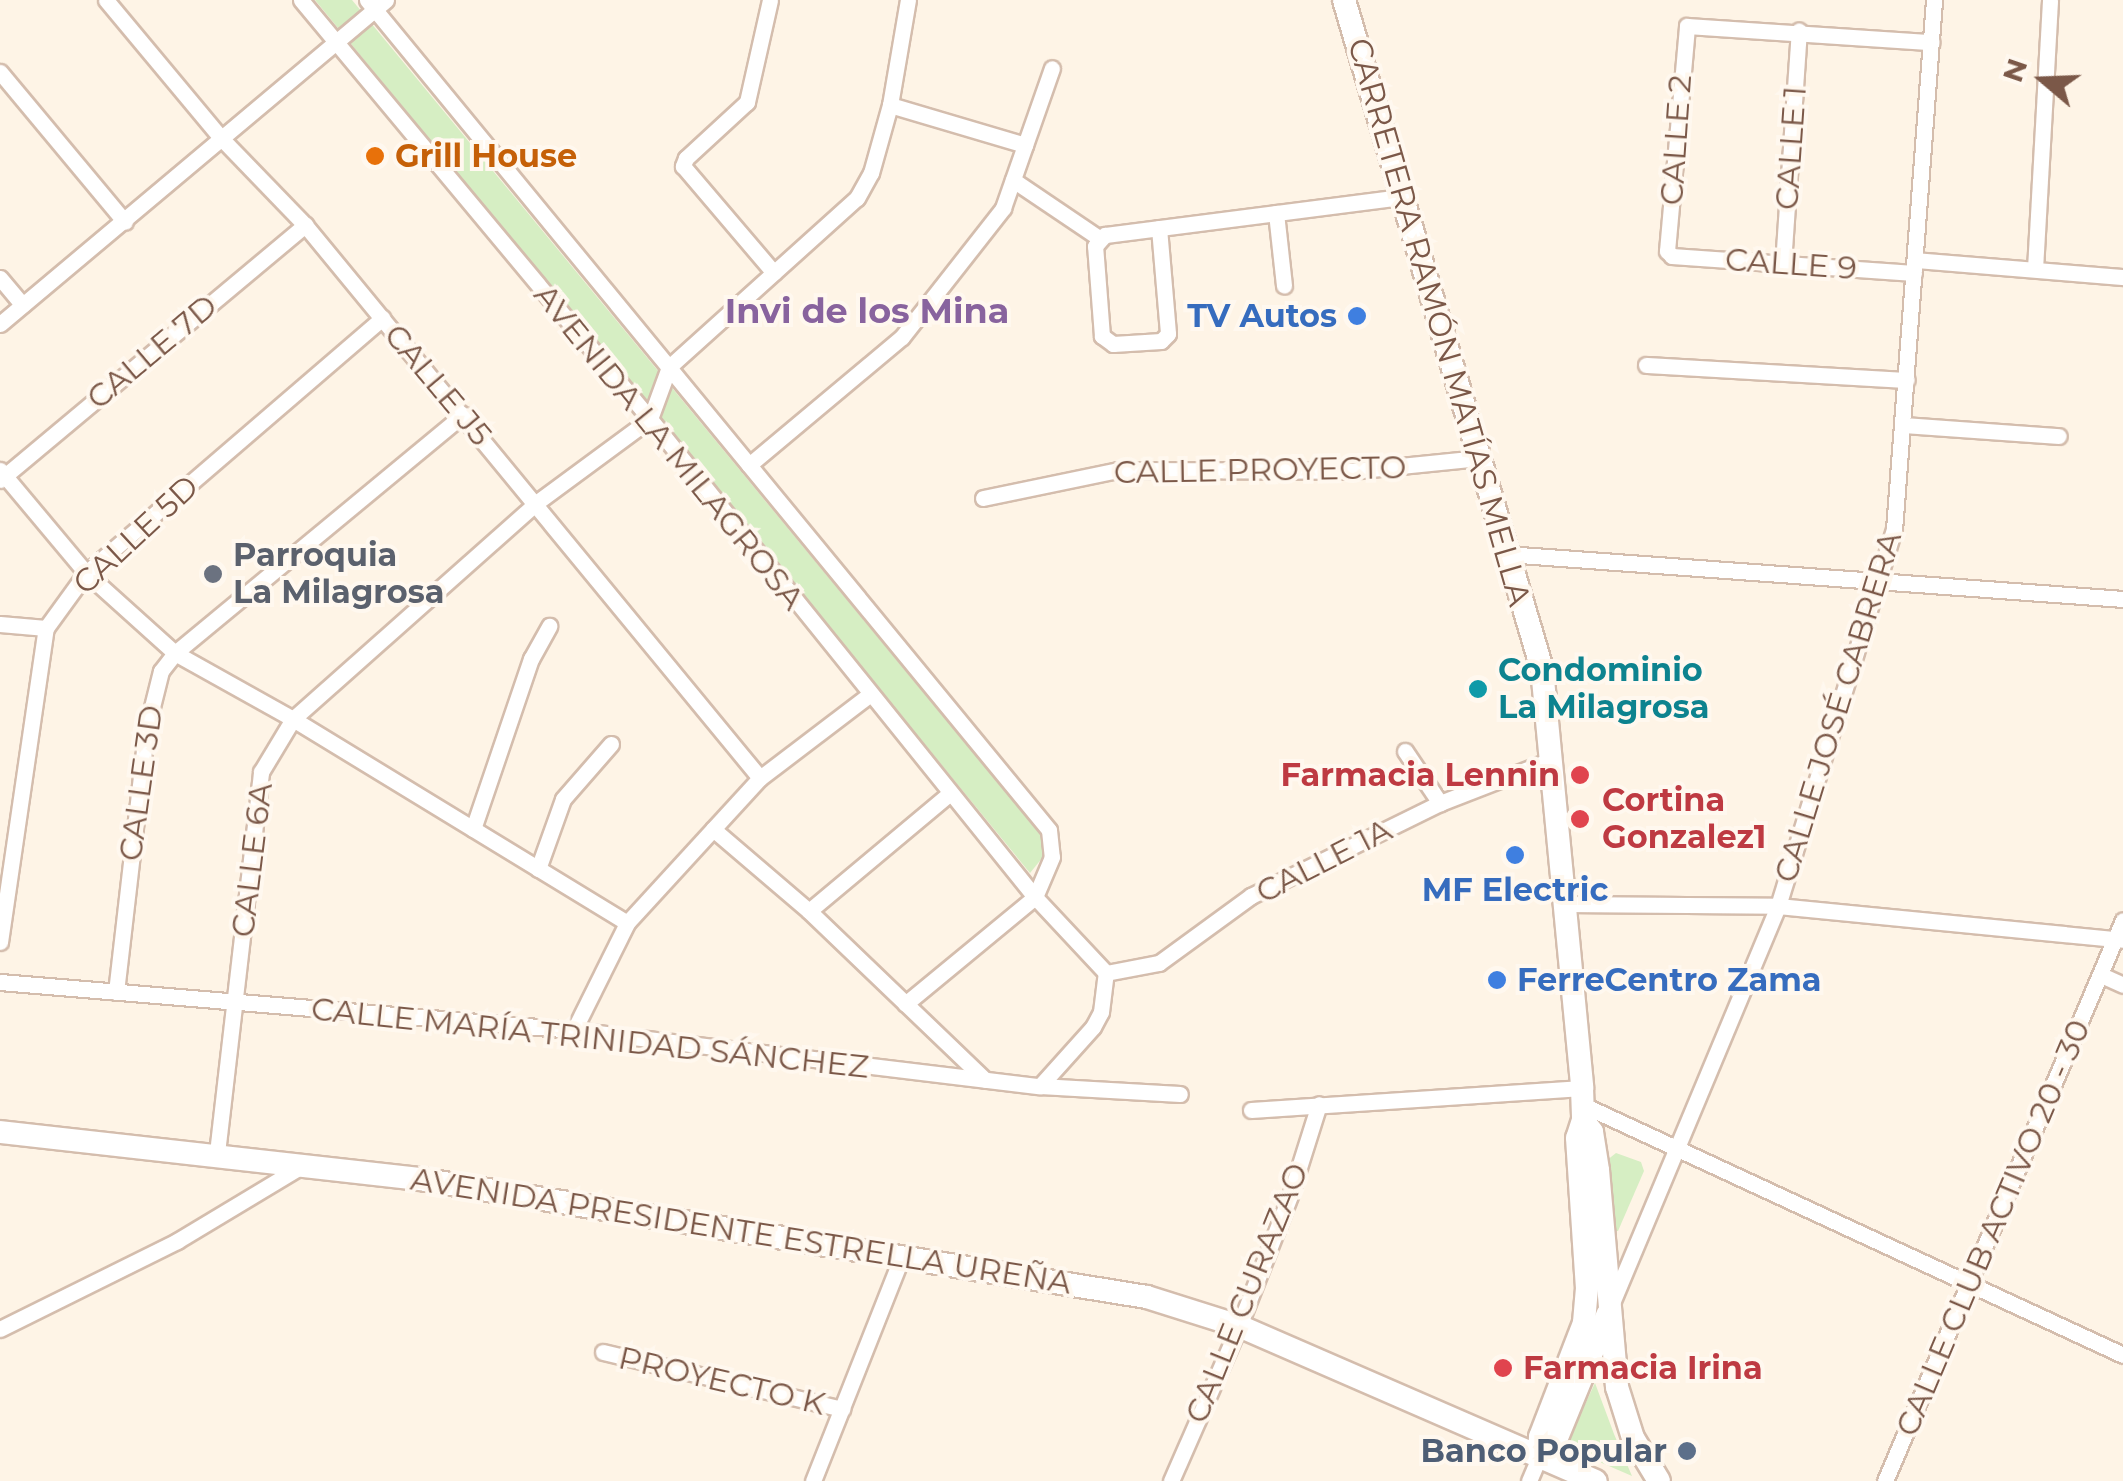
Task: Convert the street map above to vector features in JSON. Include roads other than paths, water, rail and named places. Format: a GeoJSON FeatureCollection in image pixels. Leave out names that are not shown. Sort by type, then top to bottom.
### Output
{"type":"FeatureCollection","features":[{"type":"Feature","properties":{"kind":"main road","name":"CARRETERA RAMÓN MATÍAS MELLA"},"geometry":{"type":"LineString","coordinates":[[1344,0],[1542,669],[1583,1104],[1598,1170],[1617,1387],[1633,1438],[1658,1481]]}},
{"type":"Feature","properties":{"kind":"main road","name":"CARRETERA RAMÓN MATÍAS MELLA"},"geometry":{"type":"LineString","coordinates":[[1539,1457],[1540,1437],[1584,1323],[1586,1254],[1577,1138],[1583,1104]]}},
{"type":"Feature","properties":{"kind":"main road","name":"AVENIDA PRESIDENTE ESTRELLA UREÑA"},"geometry":{"type":"LineString","coordinates":[[0,1132],[306,1164],[903,1254],[1147,1297],[1239,1326],[1596,1481]]}},
{"type":"Feature","properties":{"kind":"main road","name":"CALLE JOSÉ CABRERA"},"geometry":{"type":"LineString","coordinates":[[1539,1457],[1556,1440],[1610,1306]]}},
{"type":"Feature","properties":{"kind":"street","name":"CALLE J5"},"geometry":{"type":"LineString","coordinates":[[106,0],[222,139],[305,225],[760,778]]}},
{"type":"Feature","properties":{"kind":"street","name":"AVENIDA LA MILAGROSA"},"geometry":{"type":"LineString","coordinates":[[301,0],[650,419],[1035,896],[1106,973]]}},
{"type":"Feature","properties":{"kind":"street"},"geometry":{"type":"LineString","coordinates":[[770,0],[747,102],[686,158],[688,175],[774,274]]}},
{"type":"Feature","properties":{"kind":"street"},"geometry":{"type":"LineString","coordinates":[[650,419],[669,368],[857,198],[871,173],[890,105],[908,0]]}},
{"type":"Feature","properties":{"kind":"street","name":"CALLE JOSÉ CABRERA"},"geometry":{"type":"LineString","coordinates":[[1610,1306],[1778,906],[1894,530],[1934,0]]}},
{"type":"Feature","properties":{"kind":"street"},"geometry":{"type":"LineString","coordinates":[[2035,268],[2050,0]]}},
{"type":"Feature","properties":{"kind":"street"},"geometry":{"type":"LineString","coordinates":[[0,324],[336,43],[376,4]]}},
{"type":"Feature","properties":{"kind":"street","name":"AVENIDA LA MILAGROSA"},"geometry":{"type":"LineString","coordinates":[[376,4],[669,368],[1050,830],[1052,857],[1035,896]]}},
{"type":"Feature","properties":{"kind":"street","name":"CALLE 2"},"geometry":{"type":"LineString","coordinates":[[1668,254],[1687,26],[1799,32]]}},
{"type":"Feature","properties":{"kind":"street"},"geometry":{"type":"LineString","coordinates":[[1799,32],[1930,42]]}},
{"type":"Feature","properties":{"kind":"street","name":"CALLE 1"},"geometry":{"type":"LineString","coordinates":[[1783,264],[1799,32]]}},
{"type":"Feature","properties":{"kind":"street"},"geometry":{"type":"LineString","coordinates":[[749,465],[902,337],[1004,208],[1052,68]]}},
{"type":"Feature","properties":{"kind":"street"},"geometry":{"type":"LineString","coordinates":[[0,72],[125,222]]}},
{"type":"Feature","properties":{"kind":"street"},"geometry":{"type":"LineString","coordinates":[[890,105],[1025,145]]}},
{"type":"Feature","properties":{"kind":"street"},"geometry":{"type":"LineString","coordinates":[[1013,180],[1099,238],[1402,196]]}},
{"type":"Feature","properties":{"kind":"street"},"geometry":{"type":"LineString","coordinates":[[1276,213],[1284,286]]}},
{"type":"Feature","properties":{"kind":"street","name":"CALLE 7D"},"geometry":{"type":"LineString","coordinates":[[1,475],[305,225]]}},
{"type":"Feature","properties":{"kind":"street"},"geometry":{"type":"LineString","coordinates":[[1099,238],[1095,246],[1102,336],[1113,344],[1161,340],[1168,334],[1159,228]]}},
{"type":"Feature","properties":{"kind":"street","name":"CALLE 9"},"geometry":{"type":"LineString","coordinates":[[1668,254],[1783,264],[2035,268],[2123,277]]}},
{"type":"Feature","properties":{"kind":"street"},"geometry":{"type":"LineString","coordinates":[[0,278],[23,305]]}},
{"type":"Feature","properties":{"kind":"street","name":"CALLE 5D"},"geometry":{"type":"LineString","coordinates":[[0,942],[46,628],[86,573],[382,318]]}},
{"type":"Feature","properties":{"kind":"street"},"geometry":{"type":"LineString","coordinates":[[1646,366],[1907,380]]}},
{"type":"Feature","properties":{"kind":"street","name":"CALLE 3D"},"geometry":{"type":"LineString","coordinates":[[116,992],[152,694],[174,653],[463,415]]}},
{"type":"Feature","properties":{"kind":"street","name":"CALLE 6A"},"geometry":{"type":"LineString","coordinates":[[217,1153],[261,772],[292,719],[536,503],[650,419]]}},
{"type":"Feature","properties":{"kind":"street"},"geometry":{"type":"LineString","coordinates":[[1904,425],[2059,436]]}},
{"type":"Feature","properties":{"kind":"street","name":"CALLE PROYECTO"},"geometry":{"type":"LineString","coordinates":[[983,498],[1118,470],[1368,470],[1479,458]]}},
{"type":"Feature","properties":{"kind":"street"},"geometry":{"type":"LineString","coordinates":[[1,475],[86,573],[174,653],[292,719],[627,923]]}},
{"type":"Feature","properties":{"kind":"street"},"geometry":{"type":"LineString","coordinates":[[1506,554],[2123,599]]}},
{"type":"Feature","properties":{"kind":"street"},"geometry":{"type":"LineString","coordinates":[[0,624],[46,628]]}},
{"type":"Feature","properties":{"kind":"street"},"geometry":{"type":"LineString","coordinates":[[473,829],[531,659],[549,626]]}},
{"type":"Feature","properties":{"kind":"street"},"geometry":{"type":"LineString","coordinates":[[574,1030],[627,923],[760,778],[869,694]]}},
{"type":"Feature","properties":{"kind":"street"},"geometry":{"type":"LineString","coordinates":[[538,869],[562,799],[611,744]]}},
{"type":"Feature","properties":{"kind":"street"},"geometry":{"type":"LineString","coordinates":[[1406,751],[1440,803]]}},
{"type":"Feature","properties":{"kind":"street","name":"CALLE 1A"},"geometry":{"type":"LineString","coordinates":[[1106,973],[1159,962],[1251,896],[1440,803],[1551,760]]}},
{"type":"Feature","properties":{"kind":"street"},"geometry":{"type":"LineString","coordinates":[[809,912],[950,793]]}},
{"type":"Feature","properties":{"kind":"street"},"geometry":{"type":"LineString","coordinates":[[713,829],[809,912],[986,1080]]}},
{"type":"Feature","properties":{"kind":"street"},"geometry":{"type":"LineString","coordinates":[[906,1004],[1035,896]]}},
{"type":"Feature","properties":{"kind":"street"},"geometry":{"type":"LineString","coordinates":[[1564,904],[1778,906],[2119,940]]}},
{"type":"Feature","properties":{"kind":"street","name":"CALLE CLUB ACTIVO 20 - 30"},"geometry":{"type":"LineString","coordinates":[[1885,1481],[2119,940],[2123,920]]}},
{"type":"Feature","properties":{"kind":"street"},"geometry":{"type":"LineString","coordinates":[[1040,1086],[1093,1027],[1101,1012],[1106,973]]}},
{"type":"Feature","properties":{"kind":"street"},"geometry":{"type":"LineString","coordinates":[[2101,975],[2123,985]]}},
{"type":"Feature","properties":{"kind":"street","name":"CALLE MARÍA TRINIDAD SÁNCHEZ"},"geometry":{"type":"LineString","coordinates":[[0,982],[574,1030],[1040,1086],[1180,1094]]}},
{"type":"Feature","properties":{"kind":"street"},"geometry":{"type":"LineString","coordinates":[[1251,1110],[1319,1104],[1583,1104],[1967,1286],[2123,1355]]}},
{"type":"Feature","properties":{"kind":"street","name":"CALLE CURAZAO"},"geometry":{"type":"LineString","coordinates":[[1171,1481],[1239,1326],[1291,1193],[1319,1104]]}},
{"type":"Feature","properties":{"kind":"street"},"geometry":{"type":"LineString","coordinates":[[0,1329],[177,1241],[306,1164]]}},
{"type":"Feature","properties":{"kind":"street"},"geometry":{"type":"LineString","coordinates":[[813,1481],[903,1254]]}},
{"type":"Feature","properties":{"kind":"street","name":"PROYECTO K"},"geometry":{"type":"LineString","coordinates":[[603,1352],[842,1409]]}},
{"type":"Feature","properties":{"kind":"street","name":"CALLE JOSÉ CABRERA"},"geometry":{"type":"LineString","coordinates":[[1528,1481],[1539,1457]]}},
{"type":"Feature","properties":{"kind":"place","name":"Grill House"},"geometry":{"type":"Point","coordinates":[375,156]}},
{"type":"Feature","properties":{"kind":"place","name":"TV Autos"},"geometry":{"type":"Point","coordinates":[1357,316]}},
{"type":"Feature","properties":{"kind":"place","name":"Parroquia La Milagrosa"},"geometry":{"type":"Point","coordinates":[213,574]}},
{"type":"Feature","properties":{"kind":"place","name":"Condominio La Milagrosa"},"geometry":{"type":"Point","coordinates":[1478,689]}},
{"type":"Feature","properties":{"kind":"place","name":"Farmacia Lennin"},"geometry":{"type":"Point","coordinates":[1580,775]}},
{"type":"Feature","properties":{"kind":"place","name":"Cortina Gonzalez1"},"geometry":{"type":"Point","coordinates":[1580,819]}},
{"type":"Feature","properties":{"kind":"place","name":"MF Electric"},"geometry":{"type":"Point","coordinates":[1515,855]}},
{"type":"Feature","properties":{"kind":"place","name":"FerreCentro Zama"},"geometry":{"type":"Point","coordinates":[1497,980]}},
{"type":"Feature","properties":{"kind":"place","name":"Farmacia Irina"},"geometry":{"type":"Point","coordinates":[1503,1368]}},
{"type":"Feature","properties":{"kind":"place","name":"Banco Popular"},"geometry":{"type":"Point","coordinates":[1687,1451]}},
{"type":"Feature","properties":{"kind":"district","name":"Invi de los Mina"},"geometry":{"type":"Point","coordinates":[867,311]}}]}
